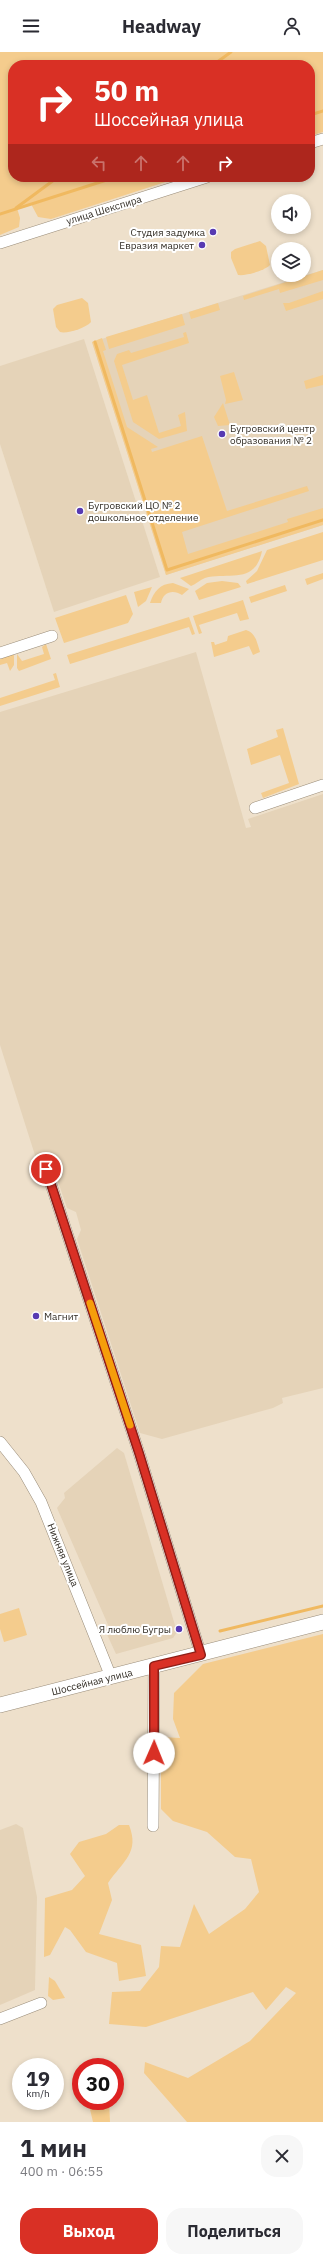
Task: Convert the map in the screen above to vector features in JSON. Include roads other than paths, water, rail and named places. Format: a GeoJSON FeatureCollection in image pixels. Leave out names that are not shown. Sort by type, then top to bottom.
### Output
{"type":"FeatureCollection","features":[{"type":"Feature","properties":{"kind":"main road","name":"Шоссейная улица"},"geometry":{"type":"LineString","coordinates":[[0,1705],[201,1655],[323,1622]]}},
{"type":"Feature","properties":{"kind":"street","name":"улица Шекспира"},"geometry":{"type":"LineString","coordinates":[[0,243],[191,182]]}},
{"type":"Feature","properties":{"kind":"street"},"geometry":{"type":"LineString","coordinates":[[0,653],[52,636]]}},
{"type":"Feature","properties":{"kind":"street"},"geometry":{"type":"LineString","coordinates":[[255,808],[323,785]]}},
{"type":"Feature","properties":{"kind":"street"},"geometry":{"type":"LineString","coordinates":[[46,1169],[142,1460],[201,1655]]}},
{"type":"Feature","properties":{"kind":"street","name":"Нижняя улица"},"geometry":{"type":"LineString","coordinates":[[0,1442],[24,1472],[41,1502],[111,1677]]}},
{"type":"Feature","properties":{"kind":"street"},"geometry":{"type":"LineString","coordinates":[[153,1826],[154,1666]]}},
{"type":"Feature","properties":{"kind":"street"},"geometry":{"type":"LineString","coordinates":[[0,2019],[41,2003]]}},
{"type":"Feature","properties":{"kind":"waterway"},"geometry":{"type":"LineString","coordinates":[[220,60],[231,52]]}},
{"type":"Feature","properties":{"kind":"waterway"},"geometry":{"type":"LineString","coordinates":[[315,113],[323,111]]}},
{"type":"Feature","properties":{"kind":"waterway"},"geometry":{"type":"LineString","coordinates":[[16,208],[51,182]]}},
{"type":"Feature","properties":{"kind":"waterway"},"geometry":{"type":"LineString","coordinates":[[0,214],[100,182]]}},
{"type":"Feature","properties":{"kind":"waterway"},"geometry":{"type":"LineString","coordinates":[[95,342],[167,570],[323,520]]}},
{"type":"Feature","properties":{"kind":"waterway"},"geometry":{"type":"LineString","coordinates":[[220,1631],[323,1606]]}},
{"type":"Feature","properties":{"kind":"place","name":"Студия задумка"},"geometry":{"type":"Point","coordinates":[213,232]}},
{"type":"Feature","properties":{"kind":"place","name":"Евразия маркет"},"geometry":{"type":"Point","coordinates":[202,245]}},
{"type":"Feature","properties":{"kind":"place","name":"Бугровский центр образования № 2"},"geometry":{"type":"Point","coordinates":[222,434]}},
{"type":"Feature","properties":{"kind":"place","name":"Бугровский ЦО № 2 дошкольное отделение"},"geometry":{"type":"Point","coordinates":[80,511]}},
{"type":"Feature","properties":{"kind":"place","name":"Магнит"},"geometry":{"type":"Point","coordinates":[36,1316]}},
{"type":"Feature","properties":{"kind":"place","name":"Я люблю Бугры"},"geometry":{"type":"Point","coordinates":[179,1629]}}]}
